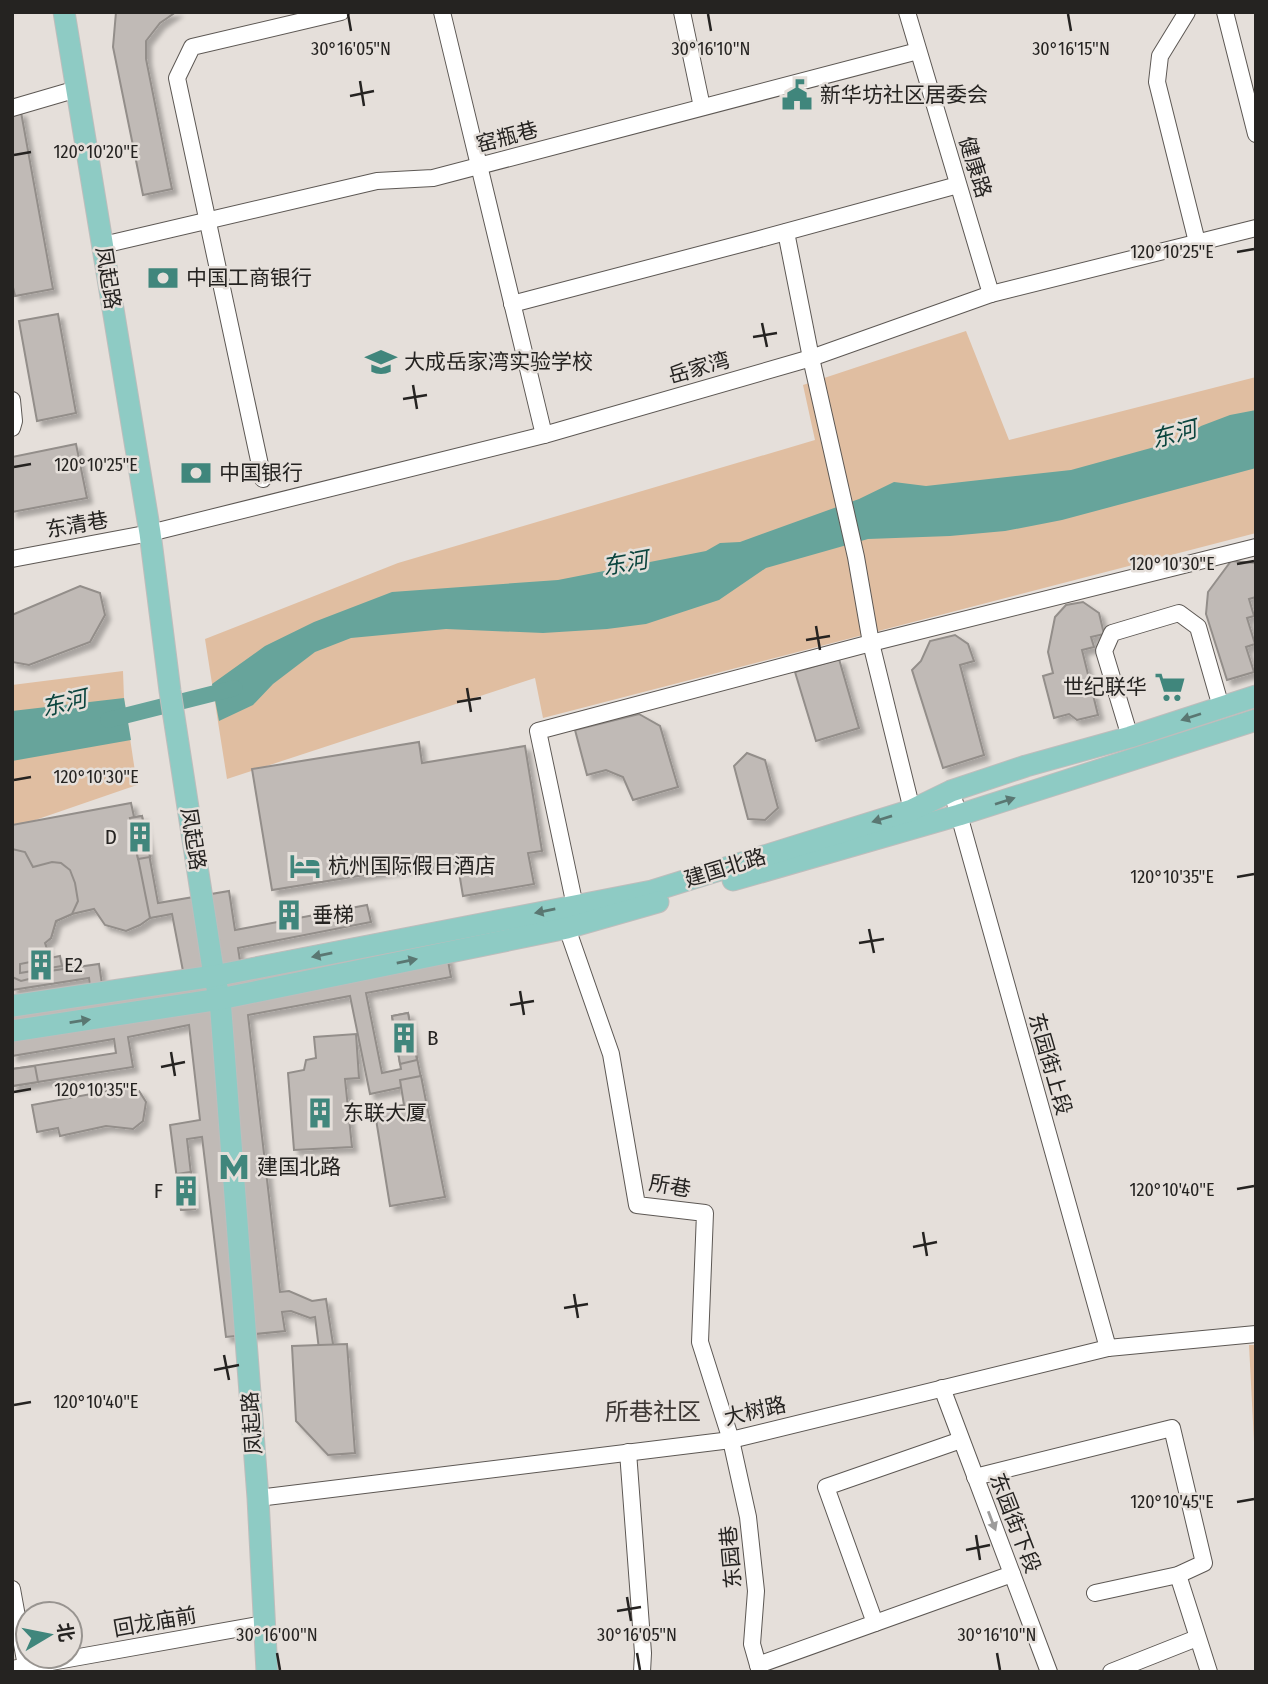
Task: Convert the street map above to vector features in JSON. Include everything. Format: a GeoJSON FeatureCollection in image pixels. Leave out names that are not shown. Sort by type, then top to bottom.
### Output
{"type":"FeatureCollection","features":[{"type":"Feature","properties":{"kind":"main road","name":"凤起路"},"geometry":{"type":"LineString","coordinates":[[64,12],[150,533],[170,691],[214,976],[220,999],[258,1497],[267,1672]]}},
{"type":"Feature","properties":{"kind":"main road","name":"建国北路"},"geometry":{"type":"LineString","coordinates":[[12,1006],[214,976],[652,891],[912,810],[951,791],[1026,766],[1130,737],[1256,696]]}},
{"type":"Feature","properties":{"kind":"main road","name":"建国北路"},"geometry":{"type":"LineString","coordinates":[[12,1031],[220,999],[566,928],[959,815],[1256,720]]}},
{"type":"Feature","properties":{"kind":"street"},"geometry":{"type":"LineString","coordinates":[[263,479],[177,78],[192,47],[341,12]]}},
{"type":"Feature","properties":{"kind":"street"},"geometry":{"type":"LineString","coordinates":[[442,12],[544,435]]}},
{"type":"Feature","properties":{"kind":"street"},"geometry":{"type":"LineString","coordinates":[[682,12],[702,107]]}},
{"type":"Feature","properties":{"kind":"street","name":"健康路"},"geometry":{"type":"LineString","coordinates":[[906,12],[991,294]]}},
{"type":"Feature","properties":{"kind":"street"},"geometry":{"type":"LineString","coordinates":[[1187,12],[1160,56],[1157,82],[1197,242]]}},
{"type":"Feature","properties":{"kind":"street"},"geometry":{"type":"LineString","coordinates":[[1226,12],[1256,134]]}},
{"type":"Feature","properties":{"kind":"street","name":"窑瓶巷"},"geometry":{"type":"LineString","coordinates":[[103,245],[377,181],[433,178],[918,51]]}},
{"type":"Feature","properties":{"kind":"street"},"geometry":{"type":"LineString","coordinates":[[12,108],[77,89]]}},
{"type":"Feature","properties":{"kind":"street"},"geometry":{"type":"LineString","coordinates":[[512,304],[958,185]]}},
{"type":"Feature","properties":{"kind":"street","name":"岳家湾"},"geometry":{"type":"LineString","coordinates":[[150,533],[544,435],[811,358],[991,294],[1256,228]]}},
{"type":"Feature","properties":{"kind":"street"},"geometry":{"type":"LineString","coordinates":[[786,232],[856,557],[871,643],[912,810]]}},
{"type":"Feature","properties":{"kind":"street"},"geometry":{"type":"LineString","coordinates":[[12,400],[12,428]]}},
{"type":"Feature","properties":{"kind":"street","name":"东清巷"},"geometry":{"type":"LineString","coordinates":[[12,559],[150,533]]}},
{"type":"Feature","properties":{"kind":"street"},"geometry":{"type":"LineString","coordinates":[[575,906],[538,731],[871,643],[1256,547]]}},
{"type":"Feature","properties":{"kind":"street"},"geometry":{"type":"LineString","coordinates":[[1130,737],[1104,651],[1112,633],[1179,613],[1198,627],[1221,707]]}},
{"type":"Feature","properties":{"kind":"street","name":"东园街上段"},"geometry":{"type":"LineString","coordinates":[[951,791],[1108,1348]]}},
{"type":"Feature","properties":{"kind":"street","name":"所巷"},"geometry":{"type":"LineString","coordinates":[[566,928],[611,1054],[637,1205],[705,1213],[700,1342],[731,1440]]}},
{"type":"Feature","properties":{"kind":"street","name":"大树路"},"geometry":{"type":"LineString","coordinates":[[258,1497],[731,1440],[1108,1348],[1256,1334]]}},
{"type":"Feature","properties":{"kind":"street","name":"东园街下段"},"geometry":{"type":"LineString","coordinates":[[942,1388],[1049,1672]]}},
{"type":"Feature","properties":{"kind":"street"},"geometry":{"type":"LineString","coordinates":[[975,1477],[1171,1428],[1204,1563],[1178,1575],[1095,1593]]}},
{"type":"Feature","properties":{"kind":"street","name":"东园巷"},"geometry":{"type":"LineString","coordinates":[[731,1440],[748,1517],[756,1591],[751,1644],[759,1668]]}},
{"type":"Feature","properties":{"kind":"street"},"geometry":{"type":"LineString","coordinates":[[875,1623],[826,1487],[961,1440]]}},
{"type":"Feature","properties":{"kind":"street"},"geometry":{"type":"LineString","coordinates":[[628,1452],[643,1653],[642,1672]]}},
{"type":"Feature","properties":{"kind":"street"},"geometry":{"type":"LineString","coordinates":[[759,1668],[1012,1574]]}},
{"type":"Feature","properties":{"kind":"street"},"geometry":{"type":"LineString","coordinates":[[1178,1575],[1209,1672]]}},
{"type":"Feature","properties":{"kind":"street"},"geometry":{"type":"LineString","coordinates":[[12,1589],[14,1612]]}},
{"type":"Feature","properties":{"kind":"street","name":"回龙庙前"},"geometry":{"type":"LineString","coordinates":[[84,1656],[264,1624]]}},
{"type":"Feature","properties":{"kind":"street"},"geometry":{"type":"LineString","coordinates":[[1111,1672],[1197,1638]]}},
{"type":"Feature","properties":{"kind":"shaded area"},"geometry":{"type":"Polygon","coordinates":[[[966,331],[1009,440],[1256,377],[1256,533],[543,718],[535,678],[227,779],[205,639],[398,563],[815,440],[803,385],[966,331]]]}},
{"type":"Feature","properties":{"kind":"shaded area"},"geometry":{"type":"Polygon","coordinates":[[[123,671],[124,698],[137,785],[12,828],[12,685],[123,671]]]}},
{"type":"Feature","properties":{"kind":"shaded area"},"geometry":{"type":"Polygon","coordinates":[[[1249,1345],[1256,1345],[1256,1451],[1254,1442],[1249,1345]]]}},
{"type":"Feature","properties":{"kind":"water"},"geometry":{"type":"Polygon","coordinates":[[[1256,410],[1256,468],[1062,520],[1005,531],[868,539],[766,568],[719,600],[646,624],[543,633],[446,629],[351,638],[315,652],[273,684],[253,705],[219,721],[212,684],[265,646],[314,622],[392,592],[558,580],[706,551],[720,543],[740,542],[859,499],[894,482],[926,486],[1071,470],[1180,440],[1201,426],[1230,415],[1256,410]]]}},
{"type":"Feature","properties":{"kind":"water"},"geometry":{"type":"Polygon","coordinates":[[[124,698],[131,740],[12,761],[12,711],[124,698]]]}},
{"type":"Feature","properties":{"kind":"building"},"geometry":{"type":"Polygon","coordinates":[[[116,12],[176,12],[160,23],[146,41],[146,59],[172,189],[143,195],[113,47],[116,12]]]}},
{"type":"Feature","properties":{"kind":"building"},"geometry":{"type":"Polygon","coordinates":[[[21,112],[53,289],[15,296],[12,283],[12,113],[21,112]]]}},
{"type":"Feature","properties":{"kind":"building"},"geometry":{"type":"Polygon","coordinates":[[[58,314],[76,413],[37,421],[19,321],[58,314]]]}},
{"type":"Feature","properties":{"kind":"building"},"geometry":{"type":"Polygon","coordinates":[[[76,444],[87,498],[12,512],[12,457],[76,444]]]}},
{"type":"Feature","properties":{"kind":"building"},"geometry":{"type":"Polygon","coordinates":[[[1231,561],[1256,563],[1256,597],[1249,599],[1254,616],[1247,618],[1255,644],[1246,647],[1254,672],[1227,680],[1206,614],[1208,592],[1231,561]]]}},
{"type":"Feature","properties":{"kind":"building"},"geometry":{"type":"Polygon","coordinates":[[[80,586],[100,593],[105,615],[90,642],[29,665],[12,662],[12,615],[80,586]]]}},
{"type":"Feature","properties":{"kind":"building"},"geometry":{"type":"Polygon","coordinates":[[[1083,602],[1099,613],[1104,634],[1091,637],[1094,647],[1082,650],[1098,715],[1077,720],[1069,714],[1054,718],[1043,676],[1053,673],[1048,652],[1055,617],[1066,605],[1083,602]]]}},
{"type":"Feature","properties":{"kind":"building"},"geometry":{"type":"Polygon","coordinates":[[[955,635],[968,644],[974,661],[960,665],[984,755],[943,768],[912,670],[921,661],[930,641],[955,635]]]}},
{"type":"Feature","properties":{"kind":"building"},"geometry":{"type":"Polygon","coordinates":[[[839,659],[859,728],[816,741],[795,672],[839,659]]]}},
{"type":"Feature","properties":{"kind":"building"},"geometry":{"type":"Polygon","coordinates":[[[639,714],[660,726],[678,787],[633,800],[623,777],[606,770],[587,775],[575,730],[639,714]]]}},
{"type":"Feature","properties":{"kind":"building"},"geometry":{"type":"Polygon","coordinates":[[[419,742],[422,763],[525,746],[542,851],[528,853],[534,884],[463,896],[457,860],[272,890],[252,769],[419,742]]]}},
{"type":"Feature","properties":{"kind":"building"},"geometry":{"type":"Polygon","coordinates":[[[747,753],[765,760],[778,808],[765,820],[748,819],[734,766],[747,753]]]}},
{"type":"Feature","properties":{"kind":"building"},"geometry":{"type":"Polygon","coordinates":[[[131,803],[153,904],[150,918],[126,931],[105,925],[94,909],[72,914],[56,921],[51,938],[45,943],[48,971],[41,976],[21,981],[12,977],[12,825],[131,803]]]}},
{"type":"Feature","properties":{"kind":"building","name":"建国北路"},"geometry":{"type":"Polygon","coordinates":[[[142,816],[158,903],[229,891],[235,930],[367,905],[371,922],[238,948],[240,961],[441,922],[451,977],[366,993],[382,1073],[401,1069],[392,1016],[408,1013],[422,1083],[370,1094],[350,996],[248,1015],[280,1292],[289,1291],[312,1301],[326,1299],[350,1453],[332,1454],[315,1317],[310,1318],[291,1311],[282,1312],[285,1331],[226,1337],[202,1137],[187,1139],[195,1209],[181,1210],[170,1125],[200,1120],[189,1025],[128,1037],[133,1067],[12,1086],[12,1069],[116,1053],[114,1039],[12,1056],[12,1000],[90,987],[89,978],[12,990],[12,965],[20,964],[21,975],[99,964],[102,984],[183,971],[172,914],[150,918],[130,818],[142,816]]]}},
{"type":"Feature","properties":{"kind":"building","name":"D"},"geometry":{"type":"Polygon","coordinates":[[[142,816],[150,857],[138,859],[130,818],[142,816]]]}},
{"type":"Feature","properties":{"kind":"building"},"geometry":{"type":"Polygon","coordinates":[[[12,849],[25,852],[33,867],[52,862],[61,863],[70,870],[78,901],[72,914],[56,921],[51,938],[45,943],[48,971],[41,976],[21,981],[12,977],[12,849]]]}},
{"type":"Feature","properties":{"kind":"building","name":"垂梯"},"geometry":{"type":"Polygon","coordinates":[[[294,909],[296,919],[285,921],[283,911],[294,909]]]}},
{"type":"Feature","properties":{"kind":"building","name":"E2"},"geometry":{"type":"Polygon","coordinates":[[[60,956],[62,966],[20,973],[20,964],[60,956]]]}},
{"type":"Feature","properties":{"kind":"building","name":"B"},"geometry":{"type":"Polygon","coordinates":[[[408,1013],[417,1060],[400,1064],[392,1016],[408,1013]]]}},
{"type":"Feature","properties":{"kind":"building","name":"东联大厦"},"geometry":{"type":"Polygon","coordinates":[[[356,1034],[359,1078],[345,1079],[352,1147],[294,1150],[288,1073],[304,1070],[306,1060],[316,1058],[314,1037],[356,1034]]]}},
{"type":"Feature","properties":{"kind":"building"},"geometry":{"type":"Polygon","coordinates":[[[35,1066],[38,1082],[12,1086],[12,1069],[35,1066]]]}},
{"type":"Feature","properties":{"kind":"building"},"geometry":{"type":"Polygon","coordinates":[[[421,1076],[445,1197],[390,1206],[376,1119],[380,1109],[404,1105],[400,1080],[421,1076]]]}},
{"type":"Feature","properties":{"kind":"building"},"geometry":{"type":"Polygon","coordinates":[[[123,1088],[139,1091],[146,1102],[143,1121],[133,1129],[106,1126],[60,1136],[58,1128],[37,1132],[32,1105],[123,1088]]]}},
{"type":"Feature","properties":{"kind":"building","name":"F"},"geometry":{"type":"Polygon","coordinates":[[[191,1172],[195,1209],[181,1210],[176,1174],[191,1172]]]}},
{"type":"Feature","properties":{"kind":"building"},"geometry":{"type":"Polygon","coordinates":[[[347,1344],[355,1453],[328,1455],[296,1421],[292,1346],[347,1344]]]}},
{"type":"Feature","properties":{"kind":"waterway","name":"东河"},"geometry":{"type":"LineString","coordinates":[[108,720],[235,688]]}},
{"type":"Feature","properties":{"kind":"place","name":"新华坊社区居委会"},"geometry":{"type":"Point","coordinates":[797,95]}},
{"type":"Feature","properties":{"kind":"place","name":"中国工商银行"},"geometry":{"type":"Point","coordinates":[163,278]}},
{"type":"Feature","properties":{"kind":"place","name":"大成岳家湾实验学校"},"geometry":{"type":"Point","coordinates":[381,362]}},
{"type":"Feature","properties":{"kind":"place","name":"中国银行"},"geometry":{"type":"Point","coordinates":[196,473]}},
{"type":"Feature","properties":{"kind":"place","name":"世纪联华"},"geometry":{"type":"Point","coordinates":[1170,687]}},
{"type":"Feature","properties":{"kind":"place","name":"D"},"geometry":{"type":"Point","coordinates":[140,837]}},
{"type":"Feature","properties":{"kind":"place","name":"杭州国际假日酒店"},"geometry":{"type":"Point","coordinates":[305,866]}},
{"type":"Feature","properties":{"kind":"place","name":"垂梯"},"geometry":{"type":"Point","coordinates":[289,915]}},
{"type":"Feature","properties":{"kind":"place","name":"E2"},"geometry":{"type":"Point","coordinates":[41,965]}},
{"type":"Feature","properties":{"kind":"place","name":"B"},"geometry":{"type":"Point","coordinates":[404,1038]}},
{"type":"Feature","properties":{"kind":"place","name":"东联大厦"},"geometry":{"type":"Point","coordinates":[320,1113]}},
{"type":"Feature","properties":{"kind":"place","name":"建国北路"},"geometry":{"type":"Point","coordinates":[234,1167]}},
{"type":"Feature","properties":{"kind":"place","name":"F"},"geometry":{"type":"Point","coordinates":[186,1191]}},
{"type":"Feature","properties":{"kind":"district","name":"所巷社区"},"geometry":{"type":"Point","coordinates":[653,1412]}}]}
